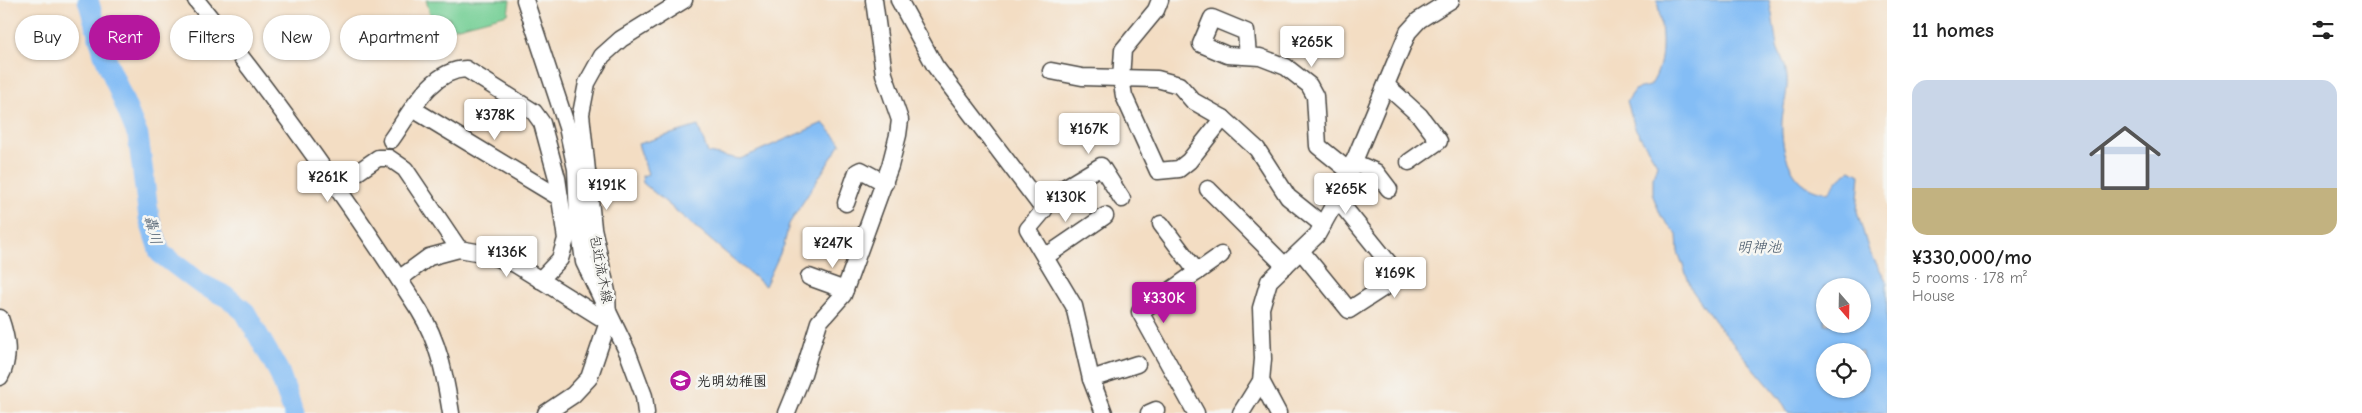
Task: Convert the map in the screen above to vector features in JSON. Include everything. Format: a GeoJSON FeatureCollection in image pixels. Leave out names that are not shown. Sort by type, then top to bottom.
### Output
{"type":"FeatureCollection","features":[{"type":"Feature","properties":{"kind":"street"},"geometry":{"type":"LineString","coordinates":[[196,0],[238,51],[336,187],[431,328],[445,374],[451,413]]}},
{"type":"Feature","properties":{"kind":"street"},"geometry":{"type":"LineString","coordinates":[[526,0],[567,127],[576,169],[578,218],[584,262],[608,318],[638,379],[644,396],[646,413]]}},
{"type":"Feature","properties":{"kind":"street","name":"包近流木線"},"geometry":{"type":"LineString","coordinates":[[546,413],[573,395],[589,378],[608,318],[607,292],[593,228],[580,114],[587,84],[602,56],[621,40],[684,0]]}},
{"type":"Feature","properties":{"kind":"street"},"geometry":{"type":"LineString","coordinates":[[787,413],[803,374],[819,322],[845,290],[885,183],[892,158],[900,120],[884,74],[874,0]]}},
{"type":"Feature","properties":{"kind":"street"},"geometry":{"type":"LineString","coordinates":[[899,0],[934,66],[1044,210],[1028,229],[1074,306],[1092,379],[1104,413]]}},
{"type":"Feature","properties":{"kind":"street"},"geometry":{"type":"LineString","coordinates":[[1160,0],[1156,10],[1123,50],[1121,78],[1124,96],[1158,171],[1179,168],[1189,161],[1223,118]]}},
{"type":"Feature","properties":{"kind":"street"},"geometry":{"type":"LineString","coordinates":[[1240,413],[1261,381],[1263,358],[1261,308],[1269,281],[1317,235],[1323,225],[1337,199],[1387,86],[1408,32],[1419,20],[1452,0]]}},
{"type":"Feature","properties":{"kind":"street"},"geometry":{"type":"LineString","coordinates":[[1248,56],[1260,57],[1286,67],[1309,85],[1315,96],[1318,146],[1351,166],[1376,172],[1389,189]]}},
{"type":"Feature","properties":{"kind":"street"},"geometry":{"type":"LineString","coordinates":[[391,140],[413,109],[442,76],[456,69],[466,69],[534,112],[542,124],[557,178],[566,239],[560,259],[540,280]]}},
{"type":"Feature","properties":{"kind":"street"},"geometry":{"type":"LineString","coordinates":[[1051,71],[1082,78],[1158,79],[1179,85],[1193,102],[1223,118],[1257,149],[1288,197],[1323,225]]}},
{"type":"Feature","properties":{"kind":"street"},"geometry":{"type":"LineString","coordinates":[[1387,86],[1420,116],[1438,142],[1409,162]]}},
{"type":"Feature","properties":{"kind":"street"},"geometry":{"type":"LineString","coordinates":[[413,109],[560,198]]}},
{"type":"Feature","properties":{"kind":"street"},"geometry":{"type":"LineString","coordinates":[[336,187],[378,158],[389,158],[405,169],[459,249]]}},
{"type":"Feature","properties":{"kind":"street"},"geometry":{"type":"LineString","coordinates":[[1038,203],[1101,166],[1122,199]]}},
{"type":"Feature","properties":{"kind":"street"},"geometry":{"type":"LineString","coordinates":[[846,203],[857,172],[861,170],[885,183]]}},
{"type":"Feature","properties":{"kind":"street"},"geometry":{"type":"LineString","coordinates":[[1208,189],[1285,266]]}},
{"type":"Feature","properties":{"kind":"street"},"geometry":{"type":"LineString","coordinates":[[1301,251],[1349,310],[1400,277],[1337,199]]}},
{"type":"Feature","properties":{"kind":"street"},"geometry":{"type":"LineString","coordinates":[[1045,257],[1105,216]]}},
{"type":"Feature","properties":{"kind":"street"},"geometry":{"type":"LineString","coordinates":[[1161,224],[1197,272]]}},
{"type":"Feature","properties":{"kind":"street"},"geometry":{"type":"LineString","coordinates":[[399,279],[428,257],[459,249],[482,253],[515,264],[608,318]]}},
{"type":"Feature","properties":{"kind":"street"},"geometry":{"type":"LineString","coordinates":[[1196,413],[1140,312],[1221,255]]}},
{"type":"Feature","properties":{"kind":"street"},"geometry":{"type":"LineString","coordinates":[[809,277],[845,290]]}},
{"type":"Feature","properties":{"kind":"street"},"geometry":{"type":"LineString","coordinates":[[0,318],[7,339],[7,356],[0,377]]}},
{"type":"Feature","properties":{"kind":"street"},"geometry":{"type":"LineString","coordinates":[[1092,379],[1137,364]]}},
{"type":"Feature","properties":{"kind":"street"},"geometry":{"type":"LineString","coordinates":[[1261,381],[1278,413]]}},
{"type":"Feature","properties":{"kind":"green space"},"geometry":{"type":"Polygon","coordinates":[[[426,0],[510,0],[508,14],[457,27],[457,15],[430,15],[426,0]]]}},
{"type":"Feature","properties":{"kind":"water","name":"明神池"},"geometry":{"type":"Polygon","coordinates":[[[1657,0],[1769,0],[1777,46],[1787,77],[1782,133],[1786,158],[1791,168],[1806,185],[1817,190],[1829,192],[1840,178],[1851,170],[1860,175],[1857,211],[1869,251],[1887,282],[1887,413],[1788,413],[1780,399],[1714,321],[1692,290],[1678,252],[1677,235],[1661,216],[1653,196],[1653,177],[1657,164],[1635,128],[1627,101],[1636,89],[1650,86],[1656,76],[1661,55],[1662,33],[1657,0]]]}},
{"type":"Feature","properties":{"kind":"water"},"geometry":{"type":"Polygon","coordinates":[[[823,123],[841,143],[789,224],[784,245],[765,286],[643,183],[642,176],[648,174],[638,144],[698,126],[708,153],[740,159],[823,123]]]}},
{"type":"Feature","properties":{"kind":"waterway","name":"轟川"},"geometry":{"type":"LineString","coordinates":[[88,0],[104,54],[138,136],[149,218],[160,253],[201,284],[227,297],[245,312],[279,372],[294,413]]}},
{"type":"Feature","properties":{"kind":"place","name":"光明幼稚園"},"geometry":{"type":"Point","coordinates":[681,381]}}]}
